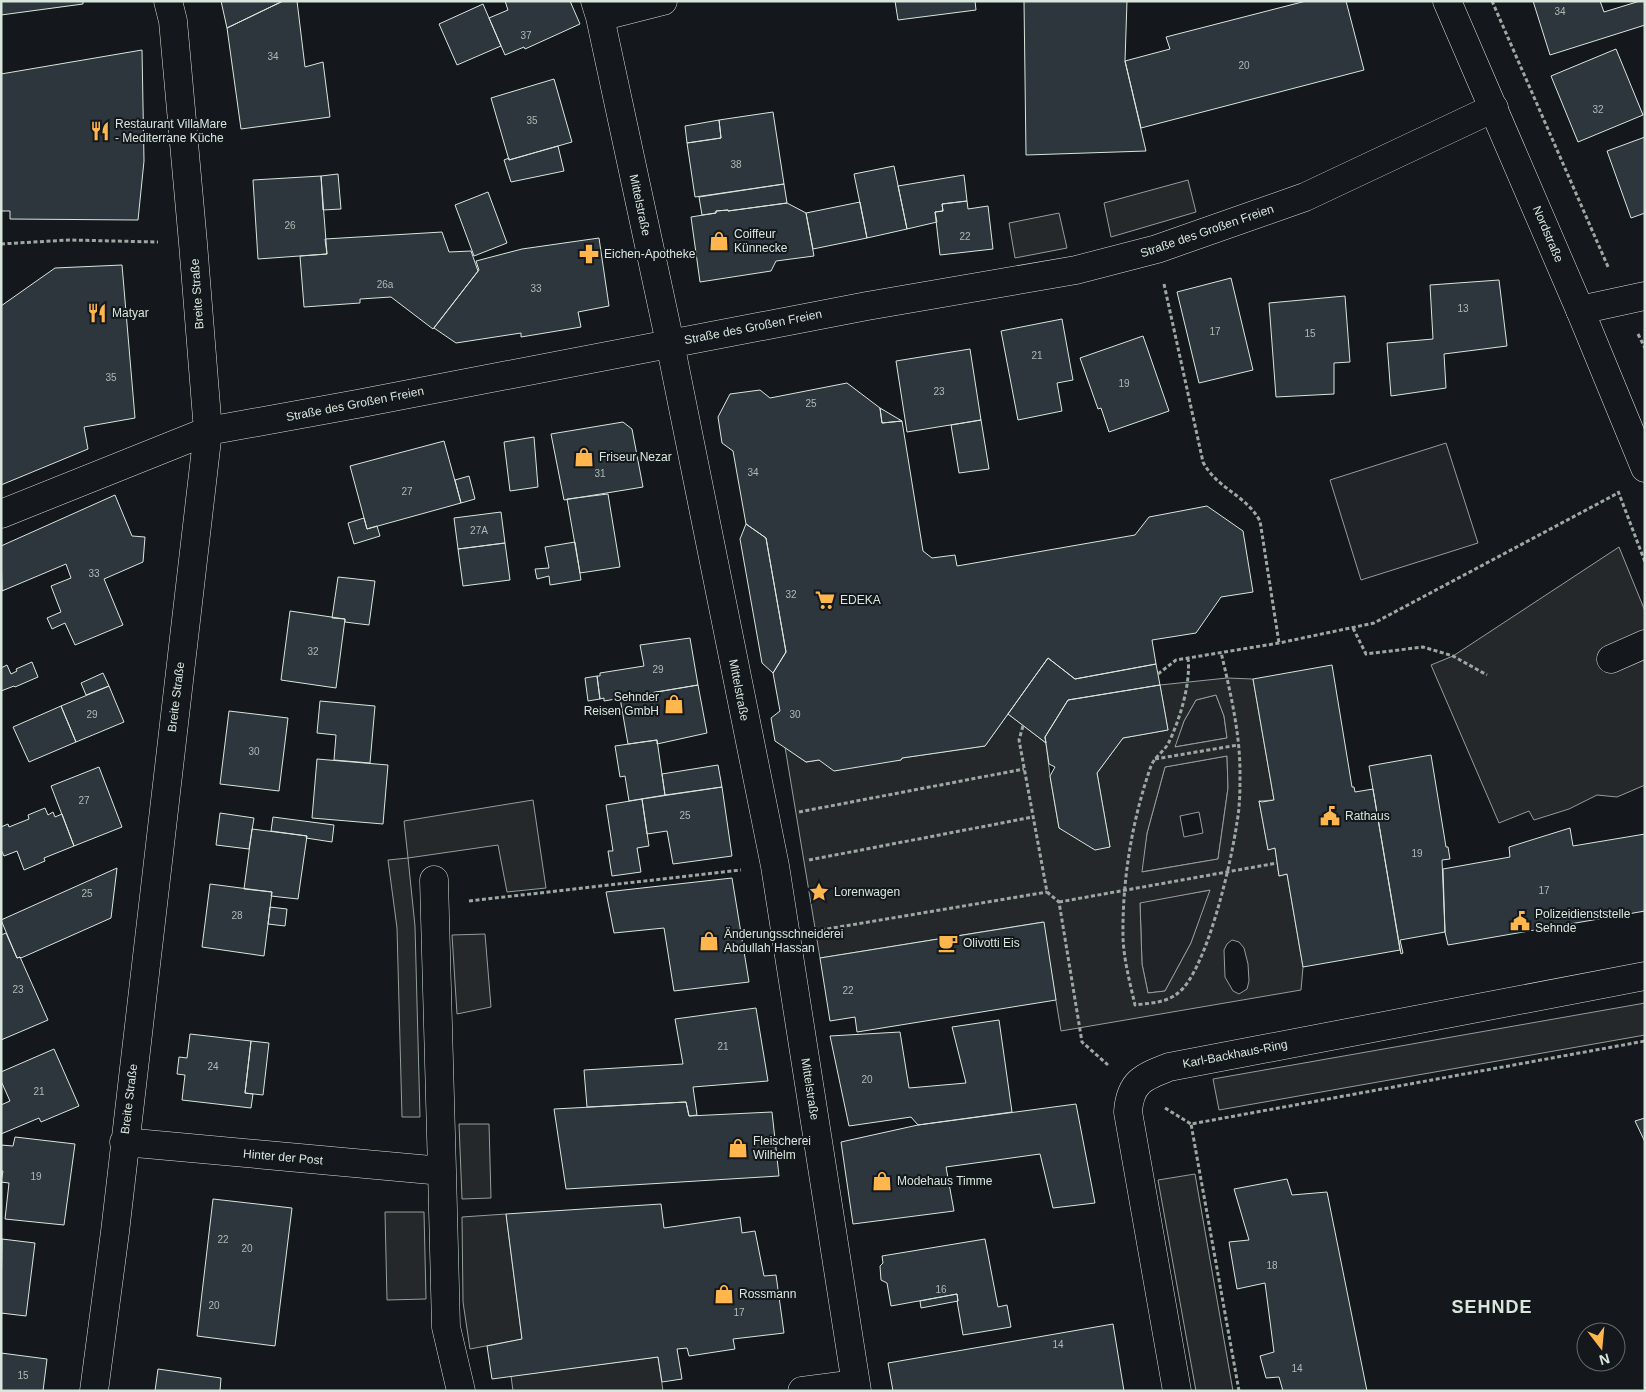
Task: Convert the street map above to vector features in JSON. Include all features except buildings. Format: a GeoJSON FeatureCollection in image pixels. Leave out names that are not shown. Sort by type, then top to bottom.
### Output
{"type":"FeatureCollection","features":[{"type":"Feature","properties":{"kind":"street","name":"Breite Straße"},"geometry":{"type":"LineString","coordinates":[[94,1391],[114,1241],[208,431],[194,243],[173,22],[168,1]]}},
{"type":"Feature","properties":{"kind":"street"},"geometry":{"type":"LineString","coordinates":[[598,9],[663,1]]}},
{"type":"Feature","properties":{"kind":"street","name":"Nordstraße"},"geometry":{"type":"LineString","coordinates":[[1447,1],[1580,310],[1645,468]]}},
{"type":"Feature","properties":{"kind":"street","name":"Mittelstraße"},"geometry":{"type":"LineString","coordinates":[[598,9],[670,343],[765,818],[786,937],[857,1387],[802,1391]]}},
{"type":"Feature","properties":{"kind":"street","name":"Straße des Großen Freien"},"geometry":{"type":"LineString","coordinates":[[1,514],[208,431],[877,304],[1076,270],[1157,249],[1305,197],[1494,108]]}},
{"type":"Feature","properties":{"kind":"street"},"geometry":{"type":"LineString","coordinates":[[1580,310],[1634,298]]}},
{"type":"Feature","properties":{"kind":"street"},"geometry":{"type":"LineString","coordinates":[[1611,659],[1645,644]]}},
{"type":"Feature","properties":{"kind":"street"},"geometry":{"type":"LineString","coordinates":[[434,893],[446,1327],[461,1391]]}},
{"type":"Feature","properties":{"kind":"street","name":"Karl-Backhaus-Ring"},"geometry":{"type":"LineString","coordinates":[[1134,1088],[1148,1075],[1169,1067],[1645,976]]}},
{"type":"Feature","properties":{"kind":"street"},"geometry":{"type":"LineString","coordinates":[[1134,1088],[1129,1100],[1128,1112],[1177,1391]]}},
{"type":"Feature","properties":{"kind":"street","name":"Hinter der Post"},"geometry":{"type":"LineString","coordinates":[[124,1142],[442,1171]]}},
{"type":"Feature","properties":{"kind":"path"},"geometry":{"type":"LineString","coordinates":[[1492,1],[1574,193],[1634,298]]}},
{"type":"Feature","properties":{"kind":"path"},"geometry":{"type":"LineString","coordinates":[[1,244],[69,240],[194,243]]}},
{"type":"Feature","properties":{"kind":"path"},"geometry":{"type":"LineString","coordinates":[[1157,249],[1203,462],[1209,474],[1246,502],[1254,510],[1260,521],[1280,643]]}},
{"type":"Feature","properties":{"kind":"path"},"geometry":{"type":"LineString","coordinates":[[1158,674],[1176,660],[1280,643],[1374,623],[1618,493]]}},
{"type":"Feature","properties":{"kind":"path"},"geometry":{"type":"LineString","coordinates":[[1352,628],[1366,654],[1423,647],[1453,656],[1487,675]]}},
{"type":"Feature","properties":{"kind":"path"},"geometry":{"type":"LineString","coordinates":[[1188,658],[1189,682],[1168,744],[1154,760],[1141,797],[1129,855],[1124,939],[1127,970],[1135,1005],[1167,1000],[1180,992],[1189,981],[1198,964],[1211,930],[1227,872],[1238,822],[1240,772],[1238,744],[1221,652]]}},
{"type":"Feature","properties":{"kind":"path"},"geometry":{"type":"LineString","coordinates":[[1023,726],[1019,740],[1024,769],[1047,892],[1059,902],[1082,1042],[1134,1088]]}},
{"type":"Feature","properties":{"kind":"path"},"geometry":{"type":"LineString","coordinates":[[1154,760],[1238,744]]}},
{"type":"Feature","properties":{"kind":"path"},"geometry":{"type":"LineString","coordinates":[[765,818],[1024,769]]}},
{"type":"Feature","properties":{"kind":"path"},"geometry":{"type":"LineString","coordinates":[[434,893],[774,866],[1033,817]]}},
{"type":"Feature","properties":{"kind":"path"},"geometry":{"type":"LineString","coordinates":[[1059,902],[1277,863]]}},
{"type":"Feature","properties":{"kind":"path"},"geometry":{"type":"LineString","coordinates":[[786,937],[1047,892]]}},
{"type":"Feature","properties":{"kind":"path"},"geometry":{"type":"LineString","coordinates":[[1240,1391],[1191,1124],[1645,1041]]}},
{"type":"Feature","properties":{"kind":"shaded area"},"geometry":{"type":"Polygon","coordinates":[[[1188,180],[1196,212],[1111,237],[1104,203],[1188,180]]]}},
{"type":"Feature","properties":{"kind":"shaded area"},"geometry":{"type":"Polygon","coordinates":[[[1059,213],[1067,248],[1015,258],[1009,223],[1059,213]]]}},
{"type":"Feature","properties":{"kind":"shaded area"},"geometry":{"type":"Polygon","coordinates":[[[1446,443],[1478,543],[1361,580],[1330,480],[1446,443]]]}},
{"type":"Feature","properties":{"kind":"shaded area"},"geometry":{"type":"Polygon","coordinates":[[[1619,547],[1645,611],[1645,785],[1617,797],[1597,795],[1569,809],[1534,820],[1529,811],[1499,823],[1431,665],[1453,656],[1619,547]]]}},
{"type":"Feature","properties":{"kind":"shaded area"},"geometry":{"type":"Polygon","coordinates":[[[1227,678],[1253,679],[1274,800],[1259,801],[1268,849],[1275,848],[1279,876],[1287,874],[1303,967],[1301,990],[1061,1031],[1043,922],[820,958],[785,747],[806,762],[819,760],[901,760],[902,758],[985,746],[1008,714],[1046,743],[1059,828],[1110,847],[1097,773],[1123,738],[1168,730],[1160,685],[1227,678]],[[1216,695],[1196,700],[1184,721],[1175,747],[1227,738],[1224,716],[1216,695]],[[1227,756],[1165,767],[1147,833],[1142,872],[1218,859],[1228,788],[1227,756]],[[1210,890],[1140,903],[1142,964],[1148,993],[1165,991],[1191,943],[1210,890]],[[1232,940],[1224,950],[1225,977],[1233,991],[1239,994],[1247,989],[1249,981],[1248,964],[1244,948],[1239,942],[1232,940]]]}},
{"type":"Feature","properties":{"kind":"shaded area"},"geometry":{"type":"Polygon","coordinates":[[[1216,695],[1224,716],[1227,738],[1174,747],[1184,721],[1196,700],[1216,695]]]}},
{"type":"Feature","properties":{"kind":"shaded area"},"geometry":{"type":"Polygon","coordinates":[[[1227,756],[1228,788],[1218,859],[1141,872],[1147,833],[1165,767],[1227,756]],[[1199,812],[1180,816],[1184,837],[1203,833],[1199,812]]]}},
{"type":"Feature","properties":{"kind":"shaded area"},"geometry":{"type":"Polygon","coordinates":[[[533,800],[546,888],[507,892],[498,845],[408,858],[404,821],[533,800]]]}},
{"type":"Feature","properties":{"kind":"shaded area"},"geometry":{"type":"Polygon","coordinates":[[[408,858],[415,926],[420,1117],[402,1117],[397,928],[388,860],[408,858]]]}},
{"type":"Feature","properties":{"kind":"shaded area"},"geometry":{"type":"Polygon","coordinates":[[[1211,890],[1191,943],[1165,991],[1148,993],[1142,964],[1140,902],[1211,890]]]}},
{"type":"Feature","properties":{"kind":"shaded area"},"geometry":{"type":"Polygon","coordinates":[[[485,934],[491,1007],[457,1014],[452,935],[485,934]]]}},
{"type":"Feature","properties":{"kind":"shaded area"},"geometry":{"type":"Polygon","coordinates":[[[1645,1003],[1645,1035],[1219,1110],[1213,1079],[1645,1003]]]}},
{"type":"Feature","properties":{"kind":"shaded area"},"geometry":{"type":"Polygon","coordinates":[[[459,1124],[489,1124],[491,1198],[462,1199],[459,1124]]]}},
{"type":"Feature","properties":{"kind":"shaded area"},"geometry":{"type":"Polygon","coordinates":[[[1195,1174],[1233,1391],[1196,1391],[1158,1180],[1195,1174]]]}},
{"type":"Feature","properties":{"kind":"shaded area"},"geometry":{"type":"Polygon","coordinates":[[[385,1212],[424,1212],[426,1299],[387,1300],[385,1212]]]}},
{"type":"Feature","properties":{"kind":"shaded area"},"geometry":{"type":"Polygon","coordinates":[[[506,1214],[522,1339],[470,1349],[463,1302],[462,1217],[506,1214]]]}},
{"type":"Feature","properties":{"kind":"shaded area"},"geometry":{"type":"Polygon","coordinates":[[[658,1357],[663,1391],[513,1391],[511,1376],[658,1357]]]}},
{"type":"Feature","properties":{"kind":"place","name":"Restaurant VillaMare - Mediterrane Küche"},"geometry":{"type":"Point","coordinates":[100,131]}},
{"type":"Feature","properties":{"kind":"place","name":"Coiffeur Künnecke"},"geometry":{"type":"Point","coordinates":[719,241]}},
{"type":"Feature","properties":{"kind":"place","name":"Eichen-Apotheke"},"geometry":{"type":"Point","coordinates":[589,254]}},
{"type":"Feature","properties":{"kind":"place","name":"Matyar"},"geometry":{"type":"Point","coordinates":[97,313]}},
{"type":"Feature","properties":{"kind":"place","name":"Friseur Nezar"},"geometry":{"type":"Point","coordinates":[584,457]}},
{"type":"Feature","properties":{"kind":"place","name":"EDEKA"},"geometry":{"type":"Point","coordinates":[825,600]}},
{"type":"Feature","properties":{"kind":"place","name":"Sehnder Reisen GmbH"},"geometry":{"type":"Point","coordinates":[674,704]}},
{"type":"Feature","properties":{"kind":"place","name":"Rathaus"},"geometry":{"type":"Point","coordinates":[1330,816]}},
{"type":"Feature","properties":{"kind":"place","name":"Lorenwagen"},"geometry":{"type":"Point","coordinates":[819,892]}},
{"type":"Feature","properties":{"kind":"place","name":"Polizeidienststelle Sehnde"},"geometry":{"type":"Point","coordinates":[1520,921]}},
{"type":"Feature","properties":{"kind":"place","name":"Änderungsschneiderei Abdullah Hassan"},"geometry":{"type":"Point","coordinates":[709,941]}},
{"type":"Feature","properties":{"kind":"place","name":"Olivotti Eis"},"geometry":{"type":"Point","coordinates":[948,943]}},
{"type":"Feature","properties":{"kind":"place","name":"Fleischerei Wilhelm"},"geometry":{"type":"Point","coordinates":[738,1148]}},
{"type":"Feature","properties":{"kind":"place","name":"Modehaus Timme"},"geometry":{"type":"Point","coordinates":[882,1181]}},
{"type":"Feature","properties":{"kind":"place","name":"Rossmann"},"geometry":{"type":"Point","coordinates":[724,1294]}},
{"type":"Feature","properties":{"kind":"district","name":"SEHNDE"},"geometry":{"type":"Point","coordinates":[1492,1307]}}]}
